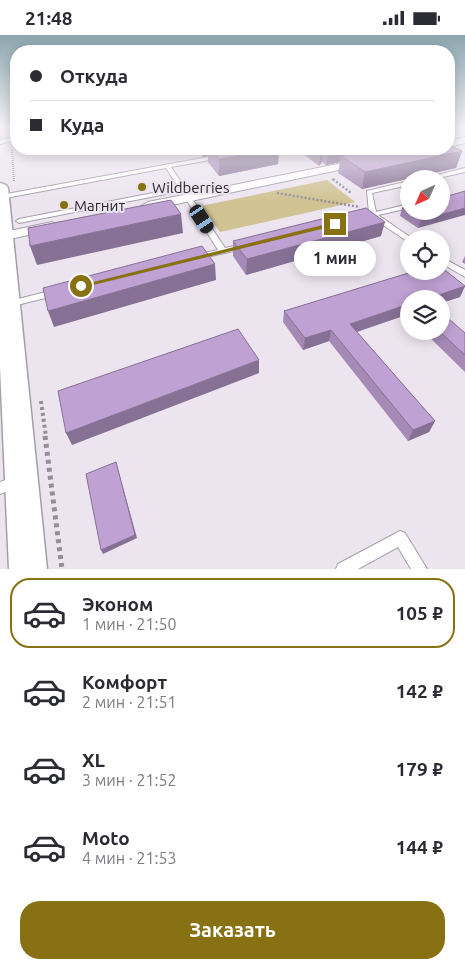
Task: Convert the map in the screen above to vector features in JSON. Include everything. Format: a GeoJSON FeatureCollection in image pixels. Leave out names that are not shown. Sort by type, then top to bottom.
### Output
{"type":"FeatureCollection","features":[{"type":"Feature","properties":{"kind":"street"},"geometry":{"type":"LineString","coordinates":[[7,231],[185,193],[379,159]]}},
{"type":"Feature","properties":{"kind":"street"},"geometry":{"type":"LineString","coordinates":[[5,193],[11,484],[28,569]]}},
{"type":"Feature","properties":{"kind":"lane"},"geometry":{"type":"LineString","coordinates":[[5,193],[225,156]]}},
{"type":"Feature","properties":{"kind":"lane"},"geometry":{"type":"LineString","coordinates":[[456,162],[465,168]]}},
{"type":"Feature","properties":{"kind":"lane"},"geometry":{"type":"LineString","coordinates":[[168,167],[222,251]]}},
{"type":"Feature","properties":{"kind":"lane"},"geometry":{"type":"LineString","coordinates":[[450,172],[465,168]]}},
{"type":"Feature","properties":{"kind":"lane"},"geometry":{"type":"LineString","coordinates":[[400,185],[369,192],[372,212],[400,232]]}},
{"type":"Feature","properties":{"kind":"lane"},"geometry":{"type":"LineString","coordinates":[[7,231],[185,193]]}},
{"type":"Feature","properties":{"kind":"lane"},"geometry":{"type":"LineString","coordinates":[[354,219],[372,212],[400,207]]}},
{"type":"Feature","properties":{"kind":"lane"},"geometry":{"type":"LineString","coordinates":[[186,261],[251,245]]}},
{"type":"Feature","properties":{"kind":"lane"},"geometry":{"type":"LineString","coordinates":[[450,265],[465,274]]}},
{"type":"Feature","properties":{"kind":"lane"},"geometry":{"type":"LineString","coordinates":[[8,304],[65,290]]}},
{"type":"Feature","properties":{"kind":"lane"},"geometry":{"type":"LineString","coordinates":[[343,569],[400,538],[420,569]]}},
{"type":"Feature","properties":{"kind":"path"},"geometry":{"type":"LineString","coordinates":[[5,193],[11,155]]}},
{"type":"Feature","properties":{"kind":"path"},"geometry":{"type":"LineString","coordinates":[[326,175],[351,193]]}},
{"type":"Feature","properties":{"kind":"path"},"geometry":{"type":"LineString","coordinates":[[274,193],[372,212]]}},
{"type":"Feature","properties":{"kind":"path"},"geometry":{"type":"LineString","coordinates":[[40,395],[62,569]]}},
{"type":"Feature","properties":{"kind":"shaded area"},"geometry":{"type":"Polygon","coordinates":[[[327,180],[355,202],[220,232],[201,206],[327,180]]]}},
{"type":"Feature","properties":{"kind":"building"},"geometry":{"type":"Polygon","coordinates":[[[215,155],[241,155],[219,159],[215,155]]]}},
{"type":"Feature","properties":{"kind":"building"},"geometry":{"type":"Polygon","coordinates":[[[346,155],[444,155],[365,172],[341,156],[346,155]]]}},
{"type":"Feature","properties":{"kind":"building"},"geometry":{"type":"Polygon","coordinates":[[[465,191],[465,208],[450,212],[450,195],[465,191]]]}},
{"type":"Feature","properties":{"kind":"building"},"geometry":{"type":"Polygon","coordinates":[[[171,200],[181,214],[30,246],[28,228],[171,200]]]}},
{"type":"Feature","properties":{"kind":"building"},"geometry":{"type":"Polygon","coordinates":[[[366,208],[385,222],[247,259],[233,241],[366,208]]]}},
{"type":"Feature","properties":{"kind":"building"},"geometry":{"type":"Polygon","coordinates":[[[202,246],[215,264],[48,311],[43,288],[202,246]]]}},
{"type":"Feature","properties":{"kind":"building"},"geometry":{"type":"Polygon","coordinates":[[[450,274],[465,286],[450,291],[400,290],[400,307],[350,324],[435,421],[413,430],[331,330],[305,338],[284,311],[400,276],[400,280],[450,280],[450,274]]]}},
{"type":"Feature","properties":{"kind":"building"},"geometry":{"type":"Polygon","coordinates":[[[450,320],[465,333],[465,355],[449,340],[450,320]]]}},
{"type":"Feature","properties":{"kind":"building"},"geometry":{"type":"Polygon","coordinates":[[[238,329],[259,360],[66,433],[58,391],[238,329]]]}},
{"type":"Feature","properties":{"kind":"building"},"geometry":{"type":"Polygon","coordinates":[[[116,462],[135,535],[101,550],[86,474],[116,462]]]}},
{"type":"Feature","properties":{"kind":"place","name":"Wildberries"},"geometry":{"type":"Point","coordinates":[142,187]}},
{"type":"Feature","properties":{"kind":"place","name":"Магнит"},"geometry":{"type":"Point","coordinates":[64,205]}},
{"type":"Feature","properties":{"kind":"route"},"geometry":{"type":"LineString","coordinates":[[81,286],[335,224]]}}]}
